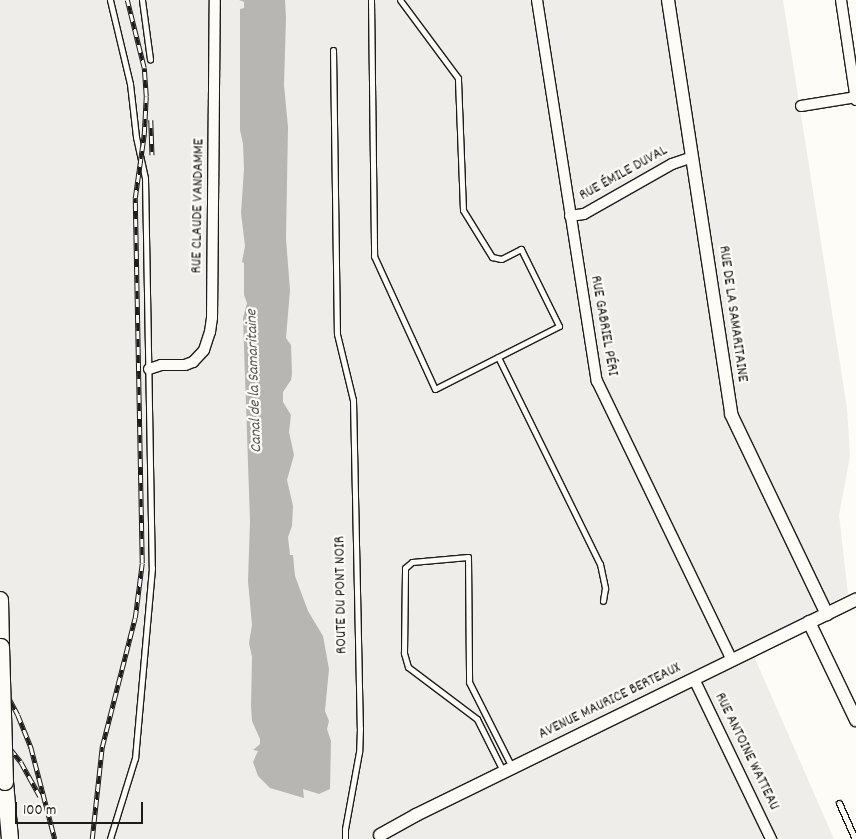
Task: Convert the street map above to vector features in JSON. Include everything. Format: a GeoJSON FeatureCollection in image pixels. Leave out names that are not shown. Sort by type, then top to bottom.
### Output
{"type":"FeatureCollection","features":[{"type":"Feature","properties":{"kind":"main road"},"geometry":{"type":"LineString","coordinates":[[0,600],[4,782],[10,839]]}},
{"type":"Feature","properties":{"kind":"street","name":"RUE CLAUDE VANDAMME"},"geometry":{"type":"LineString","coordinates":[[149,369],[162,365],[185,365],[193,362],[204,350],[210,332],[212,318],[215,0]]}},
{"type":"Feature","properties":{"kind":"street","name":"RUE GABRIEL PÉRI"},"geometry":{"type":"LineString","coordinates":[[537,0],[592,359],[599,385],[732,660]]}},
{"type":"Feature","properties":{"kind":"street","name":"RUE DE LA SAMARITAINE"},"geometry":{"type":"LineString","coordinates":[[668,0],[731,414],[827,614]]}},
{"type":"Feature","properties":{"kind":"street"},"geometry":{"type":"LineString","coordinates":[[801,106],[856,98],[841,0]]}},
{"type":"Feature","properties":{"kind":"street","name":"RUE ÉMILE DUVAL"},"geometry":{"type":"LineString","coordinates":[[570,216],[584,214],[676,161],[692,157]]}},
{"type":"Feature","properties":{"kind":"street","name":"AVENUE MAURICE BERTEAUX"},"geometry":{"type":"LineString","coordinates":[[377,837],[508,770],[856,599]]}},
{"type":"Feature","properties":{"kind":"street"},"geometry":{"type":"LineString","coordinates":[[809,622],[856,720]]}},
{"type":"Feature","properties":{"kind":"street","name":"RUE ANTOINE WATTEAU"},"geometry":{"type":"LineString","coordinates":[[694,679],[771,839]]}},
{"type":"Feature","properties":{"kind":"lane"},"geometry":{"type":"LineString","coordinates":[[110,0],[130,84],[136,137],[144,166],[149,369],[151,584],[135,758],[110,839]]}},
{"type":"Feature","properties":{"kind":"lane"},"geometry":{"type":"LineString","coordinates":[[142,0],[150,59]]}},
{"type":"Feature","properties":{"kind":"lane"},"geometry":{"type":"LineString","coordinates":[[371,0],[374,250],[376,263],[436,388],[559,326],[521,249],[502,259],[492,257],[463,210],[458,78],[400,0]]}},
{"type":"Feature","properties":{"kind":"lane","name":"ROUTE DU PONT NOIR"},"geometry":{"type":"LineString","coordinates":[[333,50],[337,334],[350,380],[353,400],[360,728],[359,752],[345,829],[345,839]]}},
{"type":"Feature","properties":{"kind":"lane"},"geometry":{"type":"LineString","coordinates":[[498,357],[600,564],[605,588],[602,601]]}},
{"type":"Feature","properties":{"kind":"lane"},"geometry":{"type":"LineString","coordinates":[[468,558],[469,682],[508,770],[477,719],[408,668],[404,653],[405,568],[412,562],[468,558]]}},
{"type":"Feature","properties":{"kind":"lane"},"geometry":{"type":"LineString","coordinates":[[839,803],[855,839]]}},
{"type":"Feature","properties":{"kind":"shaded area"},"geometry":{"type":"Polygon","coordinates":[[[0,0],[783,0],[847,408],[850,456],[839,515],[848,594],[750,647],[834,839],[0,839],[0,0]]]}},
{"type":"Feature","properties":{"kind":"water","name":"Canal de la Samaritaine"},"geometry":{"type":"Polygon","coordinates":[[[239,0],[285,0],[284,85],[288,127],[286,239],[290,290],[286,338],[291,345],[292,374],[291,380],[283,392],[283,402],[291,415],[289,432],[294,455],[287,480],[293,506],[292,526],[288,537],[290,555],[293,555],[295,576],[308,611],[323,636],[329,669],[325,711],[329,721],[327,729],[331,741],[330,789],[319,794],[303,789],[304,798],[270,788],[258,776],[253,762],[258,751],[253,750],[260,744],[260,739],[252,721],[252,657],[249,643],[252,625],[248,581],[250,521],[243,318],[247,303],[244,295],[244,263],[242,262],[245,246],[241,213],[244,169],[243,144],[240,130],[240,9],[244,8],[244,2],[239,0]]]}},
{"type":"Feature","properties":{"kind":"railway"},"geometry":{"type":"LineString","coordinates":[[92,839],[102,747],[135,618],[142,563],[135,198],[144,135],[146,96],[144,68],[127,0]]}},
{"type":"Feature","properties":{"kind":"railway"},"geometry":{"type":"LineString","coordinates":[[151,120],[152,155]]}},
{"type":"Feature","properties":{"kind":"railway"},"geometry":{"type":"LineString","coordinates":[[0,681],[18,715],[31,747],[55,839]]}},
{"type":"Feature","properties":{"kind":"railway"},"geometry":{"type":"LineString","coordinates":[[0,736],[21,762],[40,796]]}}]}
